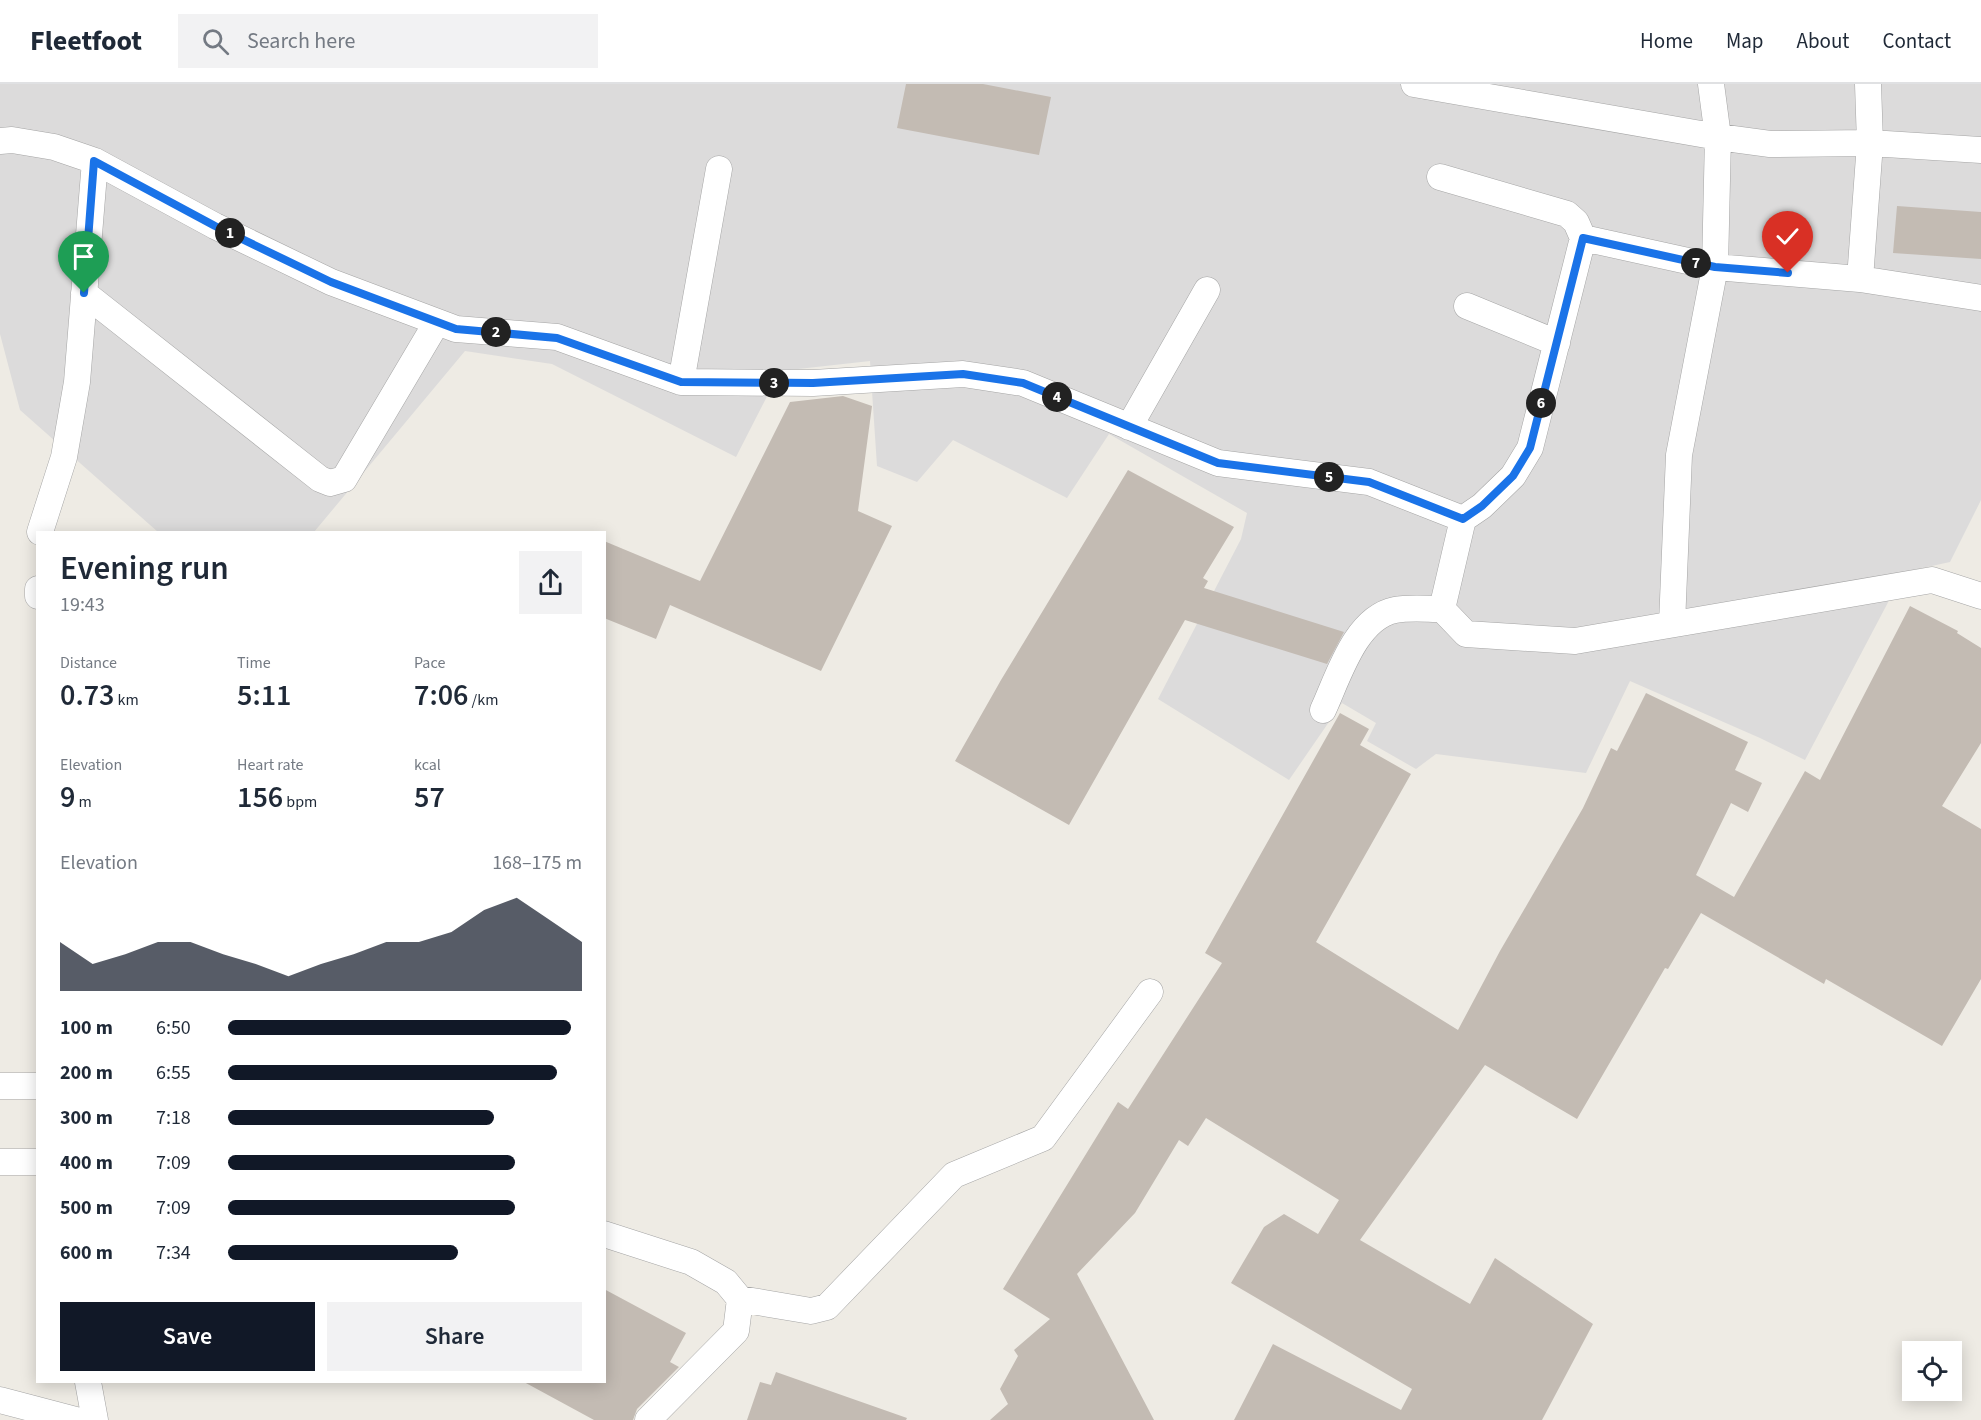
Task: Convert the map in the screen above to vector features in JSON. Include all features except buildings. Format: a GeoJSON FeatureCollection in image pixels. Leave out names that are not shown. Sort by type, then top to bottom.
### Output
{"type":"FeatureCollection","features":[{"type":"Feature","properties":{"kind":"street"},"geometry":{"type":"LineString","coordinates":[[1414,84],[1770,144],[1870,143],[1981,150]]}},
{"type":"Feature","properties":{"kind":"street"},"geometry":{"type":"LineString","coordinates":[[1672,624],[1679,455],[1715,267],[1718,137],[1711,84]]}},
{"type":"Feature","properties":{"kind":"street"},"geometry":{"type":"LineString","coordinates":[[1860,279],[1870,143],[1868,84]]}},
{"type":"Feature","properties":{"kind":"street"},"geometry":{"type":"LineString","coordinates":[[0,141],[12,140],[54,147],[94,161],[215,226],[331,282],[456,329],[557,338],[681,382],[813,383],[963,374],[1023,383],[1218,463],[1369,482],[1463,519]]}},
{"type":"Feature","properties":{"kind":"street"},"geometry":{"type":"LineString","coordinates":[[40,531],[64,457],[77,382],[94,161]]}},
{"type":"Feature","properties":{"kind":"street"},"geometry":{"type":"LineString","coordinates":[[681,382],[719,169]]}},
{"type":"Feature","properties":{"kind":"street"},"geometry":{"type":"LineString","coordinates":[[1440,177],[1567,214],[1576,222],[1583,238],[1530,448],[1513,476],[1482,506],[1463,519],[1442,609]]}},
{"type":"Feature","properties":{"kind":"street"},"geometry":{"type":"LineString","coordinates":[[1583,238],[1715,267],[1860,279],[1981,298]]}},
{"type":"Feature","properties":{"kind":"street"},"geometry":{"type":"LineString","coordinates":[[1130,427],[1207,290]]}},
{"type":"Feature","properties":{"kind":"street"},"geometry":{"type":"LineString","coordinates":[[84,293],[320,479],[330,483],[344,479],[437,321]]}},
{"type":"Feature","properties":{"kind":"street"},"geometry":{"type":"LineString","coordinates":[[1467,306],[1557,343]]}},
{"type":"Feature","properties":{"kind":"street"},"geometry":{"type":"LineString","coordinates":[[1323,710],[1356,640],[1367,625],[1395,610],[1442,609],[1466,634],[1575,641],[1932,580],[1981,596]]}},
{"type":"Feature","properties":{"kind":"street"},"geometry":{"type":"LineString","coordinates":[[606,1235],[691,1262],[726,1282],[740,1299],[811,1311],[827,1307],[954,1175],[1043,1138],[1150,992]]}},
{"type":"Feature","properties":{"kind":"street"},"geometry":{"type":"LineString","coordinates":[[0,1086],[36,1086]]}},
{"type":"Feature","properties":{"kind":"street"},"geometry":{"type":"LineString","coordinates":[[0,1162],[36,1162]]}},
{"type":"Feature","properties":{"kind":"street"},"geometry":{"type":"LineString","coordinates":[[648,1420],[736,1331],[740,1299]]}},
{"type":"Feature","properties":{"kind":"street"},"geometry":{"type":"LineString","coordinates":[[88,1383],[95,1420]]}},
{"type":"Feature","properties":{"kind":"street"},"geometry":{"type":"LineString","coordinates":[[0,1400],[76,1420]]}},
{"type":"Feature","properties":{"kind":"shaded area"},"geometry":{"type":"Polygon","coordinates":[[[0,84],[1981,84],[1981,500],[1950,562],[1904,572],[1805,760],[1630,681],[1586,773],[1436,754],[1416,769],[1367,741],[1376,723],[1342,703],[1289,780],[1158,699],[1241,539],[1247,513],[1109,434],[1067,498],[953,440],[917,482],[877,466],[870,361],[780,371],[736,457],[552,364],[465,351],[315,531],[157,531],[20,410],[0,334],[0,84]]]}},
{"type":"Feature","properties":{"kind":"route"},"geometry":{"type":"LineString","coordinates":[[84,293],[94,161],[215,226],[331,282],[456,329],[557,338],[681,382],[813,383],[963,374],[1023,383],[1218,463],[1369,482],[1463,519],[1482,506],[1513,476],[1530,448],[1583,238],[1715,267],[1788,273]]}}]}
